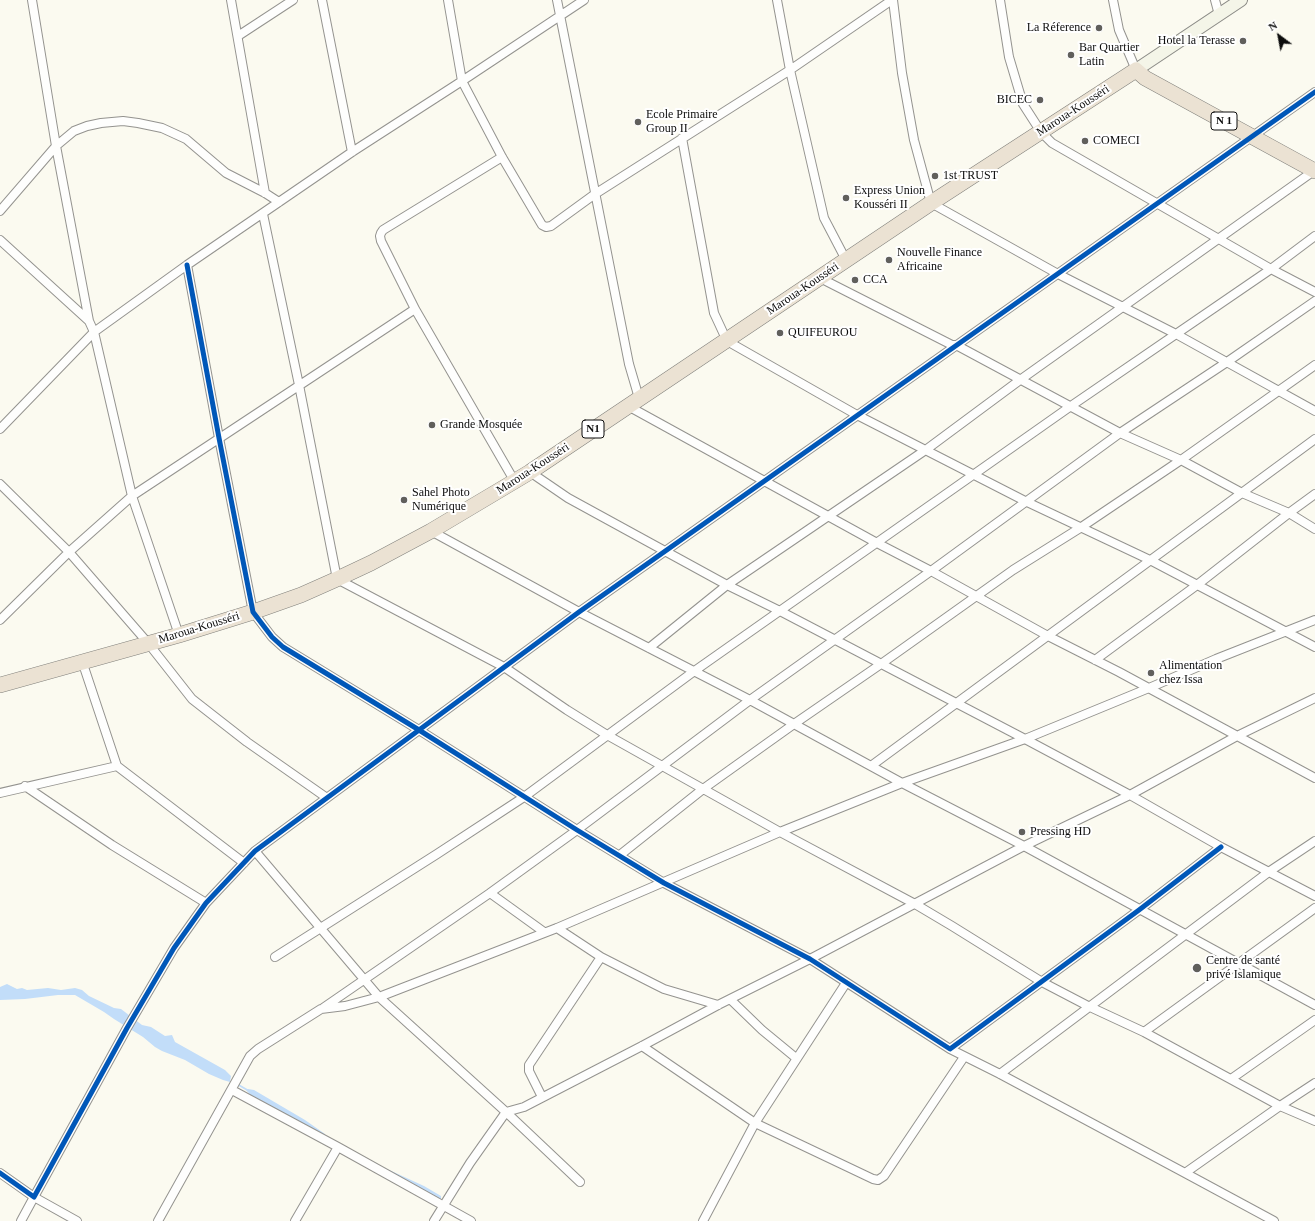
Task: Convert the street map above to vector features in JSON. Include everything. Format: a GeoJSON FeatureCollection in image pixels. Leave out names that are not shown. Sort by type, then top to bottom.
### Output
{"type":"FeatureCollection","features":[{"type":"Feature","properties":{"kind":"highway","name":"Maroua-Kousséri"},"geometry":{"type":"LineString","coordinates":[[0,684],[179,635],[301,595],[371,563],[431,531],[515,482],[931,203],[1136,70]]}},
{"type":"Feature","properties":{"kind":"highway","name":"N 1"},"geometry":{"type":"LineString","coordinates":[[1136,70],[1146,78],[1315,170]]}},
{"type":"Feature","properties":{"kind":"street"},"geometry":{"type":"LineString","coordinates":[[32,0],[56,146],[89,321],[94,332],[132,496],[179,635]]}},
{"type":"Feature","properties":{"kind":"street"},"geometry":{"type":"LineString","coordinates":[[231,0],[264,193]]}},
{"type":"Feature","properties":{"kind":"street"},"geometry":{"type":"LineString","coordinates":[[238,36],[293,0]]}},
{"type":"Feature","properties":{"kind":"street"},"geometry":{"type":"LineString","coordinates":[[322,0],[352,152]]}},
{"type":"Feature","properties":{"kind":"street"},"geometry":{"type":"LineString","coordinates":[[448,0],[462,81],[502,157],[542,225],[546,227],[551,226],[595,194],[790,70],[892,0],[902,73],[914,140],[931,203],[1058,274],[1124,306],[1315,411]]}},
{"type":"Feature","properties":{"kind":"street"},"geometry":{"type":"LineString","coordinates":[[557,0],[629,364],[634,402],[764,482],[877,544],[931,571],[1048,636],[1149,688],[1315,778]]}},
{"type":"Feature","properties":{"kind":"street"},"geometry":{"type":"LineString","coordinates":[[0,429],[94,332],[187,265],[352,152],[584,0]]}},
{"type":"Feature","properties":{"kind":"street"},"geometry":{"type":"LineString","coordinates":[[777,0],[790,70],[824,218],[846,260]]}},
{"type":"Feature","properties":{"kind":"street"},"geometry":{"type":"LineString","coordinates":[[1000,0],[1009,57],[1023,104],[1041,132],[1052,143],[1270,269],[1315,292]]}},
{"type":"Feature","properties":{"kind":"street"},"geometry":{"type":"LineString","coordinates":[[1113,0],[1119,30],[1136,70],[1241,0]]}},
{"type":"Feature","properties":{"kind":"street"},"geometry":{"type":"LineString","coordinates":[[1215,0],[1218,14]]}},
{"type":"Feature","properties":{"kind":"street"},"geometry":{"type":"LineString","coordinates":[[21,1221],[127,1028],[174,948],[206,903],[255,851],[579,612],[1315,92]]}},
{"type":"Feature","properties":{"kind":"street"},"geometry":{"type":"LineString","coordinates":[[0,212],[56,146],[74,131],[86,126],[108,122],[138,122],[162,128],[186,138],[226,173],[280,202]]}},
{"type":"Feature","properties":{"kind":"street"},"geometry":{"type":"LineString","coordinates":[[682,138],[714,313],[727,341],[857,415],[1027,502],[1150,560],[1315,647]]}},
{"type":"Feature","properties":{"kind":"street"},"geometry":{"type":"LineString","coordinates":[[502,157],[380,233],[381,241],[415,309],[515,482]]}},
{"type":"Feature","properties":{"kind":"street"},"geometry":{"type":"LineString","coordinates":[[649,648],[727,585],[926,449],[1020,380],[1315,170]]}},
{"type":"Feature","properties":{"kind":"street"},"geometry":{"type":"LineString","coordinates":[[263,214],[299,385],[337,579],[504,667],[607,736],[662,765],[780,832],[915,904],[1042,982],[1088,1006],[1144,1032],[1280,1106],[1315,1122]]}},
{"type":"Feature","properties":{"kind":"street"},"geometry":{"type":"LineString","coordinates":[[275,957],[524,797],[693,672],[780,610],[877,544],[1071,406],[1270,269],[1315,236]]}},
{"type":"Feature","properties":{"kind":"street"},"geometry":{"type":"LineString","coordinates":[[0,240],[89,321]]}},
{"type":"Feature","properties":{"kind":"street"},"geometry":{"type":"LineString","coordinates":[[187,265],[253,612],[272,637],[283,647],[419,730],[576,830],[620,855],[664,883],[810,959],[950,1049],[1000,1074],[1274,1221]]}},
{"type":"Feature","properties":{"kind":"street"},"geometry":{"type":"LineString","coordinates":[[820,278],[952,345],[956,345],[1120,433],[1181,460],[1242,493],[1289,513],[1315,529]]}},
{"type":"Feature","properties":{"kind":"street"},"geometry":{"type":"LineString","coordinates":[[158,1221],[250,1056],[258,1049],[321,1009],[490,893],[750,700],[1027,502],[1120,433],[1315,301]]}},
{"type":"Feature","properties":{"kind":"street"},"geometry":{"type":"LineString","coordinates":[[0,620],[69,552],[132,496],[415,309]]}},
{"type":"Feature","properties":{"kind":"street"},"geometry":{"type":"LineString","coordinates":[[620,855],[703,789],[794,724],[1013,570],[1080,528],[1181,460],[1315,365]]}},
{"type":"Feature","properties":{"kind":"street"},"geometry":{"type":"LineString","coordinates":[[871,766],[1315,439]]}},
{"type":"Feature","properties":{"kind":"street"},"geometry":{"type":"LineString","coordinates":[[530,472],[568,498],[727,585],[780,610],[1025,739],[1130,795],[1221,847],[1270,871],[1315,896]]}},
{"type":"Feature","properties":{"kind":"street"},"geometry":{"type":"LineString","coordinates":[[0,484],[69,552],[148,643],[192,699],[247,742],[327,798]]}},
{"type":"Feature","properties":{"kind":"street"},"geometry":{"type":"LineString","coordinates":[[1095,660],[1197,585],[1315,494]]}},
{"type":"Feature","properties":{"kind":"street"},"geometry":{"type":"LineString","coordinates":[[431,531],[579,612],[750,700],[902,783],[1024,846],[1315,1005]]}},
{"type":"Feature","properties":{"kind":"street"},"geometry":{"type":"LineString","coordinates":[[321,1009],[345,1006],[379,997],[557,928],[780,832],[902,783],[1025,739],[1216,659],[1315,620]]}},
{"type":"Feature","properties":{"kind":"street"},"geometry":{"type":"LineString","coordinates":[[82,661],[117,766],[244,863]]}},
{"type":"Feature","properties":{"kind":"street"},"geometry":{"type":"LineString","coordinates":[[434,1221],[470,1164],[506,1112],[524,1107],[1024,846],[1130,795],[1237,736],[1315,698]]}},
{"type":"Feature","properties":{"kind":"street"},"geometry":{"type":"LineString","coordinates":[[0,793],[117,766]]}},
{"type":"Feature","properties":{"kind":"street"},"geometry":{"type":"LineString","coordinates":[[25,786],[112,845],[206,903]]}},
{"type":"Feature","properties":{"kind":"street"},"geometry":{"type":"LineString","coordinates":[[1000,1074],[1088,1006],[1270,871],[1315,841]]}},
{"type":"Feature","properties":{"kind":"street"},"geometry":{"type":"LineString","coordinates":[[950,1049],[1140,910],[1221,847]]}},
{"type":"Feature","properties":{"kind":"street"},"geometry":{"type":"LineString","coordinates":[[255,851],[379,997],[506,1112],[580,1182]]}},
{"type":"Feature","properties":{"kind":"street"},"geometry":{"type":"LineString","coordinates":[[490,893],[544,932]]}},
{"type":"Feature","properties":{"kind":"street"},"geometry":{"type":"LineString","coordinates":[[1144,1032],[1315,908]]}},
{"type":"Feature","properties":{"kind":"street"},"geometry":{"type":"LineString","coordinates":[[557,928],[601,957],[664,989],[718,1005]]}},
{"type":"Feature","properties":{"kind":"street"},"geometry":{"type":"LineString","coordinates":[[542,1097],[529,1071],[529,1065],[601,957]]}},
{"type":"Feature","properties":{"kind":"street"},"geometry":{"type":"LineString","coordinates":[[703,1221],[755,1123],[846,983]]}},
{"type":"Feature","properties":{"kind":"street"},"geometry":{"type":"LineString","coordinates":[[730,1000],[762,1030],[796,1058]]}},
{"type":"Feature","properties":{"kind":"street"},"geometry":{"type":"LineString","coordinates":[[1231,1079],[1315,1020]]}},
{"type":"Feature","properties":{"kind":"street"},"geometry":{"type":"LineString","coordinates":[[642,1046],[755,1123],[878,1180],[884,1176],[964,1057]]}},
{"type":"Feature","properties":{"kind":"street"},"geometry":{"type":"LineString","coordinates":[[1185,1173],[1315,1083]]}},
{"type":"Feature","properties":{"kind":"street"},"geometry":{"type":"LineString","coordinates":[[233,1088],[471,1221]]}},
{"type":"Feature","properties":{"kind":"street"},"geometry":{"type":"LineString","coordinates":[[295,1221],[338,1147]]}},
{"type":"Feature","properties":{"kind":"street"},"geometry":{"type":"LineString","coordinates":[[0,1173],[34,1197],[77,1221]]}},
{"type":"Feature","properties":{"kind":"water"},"geometry":{"type":"Polygon","coordinates":[[[7,984],[17,989],[22,988],[27,990],[48,988],[61,990],[75,988],[82,990],[89,996],[114,1008],[121,1009],[142,1025],[151,1027],[165,1036],[172,1035],[175,1042],[225,1070],[231,1076],[230,1082],[209,1074],[185,1060],[162,1051],[143,1037],[75,995],[0,1000],[0,987],[7,984]]]}},
{"type":"Feature","properties":{"kind":"water"},"geometry":{"type":"Polygon","coordinates":[[[246,1090],[254,1090],[305,1120],[325,1134],[325,1137],[254,1099],[246,1090]]]}},
{"type":"Feature","properties":{"kind":"water"},"geometry":{"type":"Polygon","coordinates":[[[387,1169],[424,1186],[441,1196],[441,1199],[436,1199],[384,1170],[387,1169]]]}},
{"type":"Feature","properties":{"kind":"waterway"},"geometry":{"type":"LineString","coordinates":[[237,1084],[249,1091]]}},
{"type":"Feature","properties":{"kind":"cycle path"},"geometry":{"type":"LineString","coordinates":[[0,1173],[34,1197],[127,1028],[174,948],[206,903],[255,851],[579,612],[1315,92]]}},
{"type":"Feature","properties":{"kind":"cycle path"},"geometry":{"type":"LineString","coordinates":[[187,265],[253,612],[272,637],[283,647],[664,883],[810,959],[950,1049],[1139,910],[1221,847]]}},
{"type":"Feature","properties":{"kind":"place","name":"La Réference"},"geometry":{"type":"Point","coordinates":[1099,28]}},
{"type":"Feature","properties":{"kind":"place","name":"Hotel la Terasse"},"geometry":{"type":"Point","coordinates":[1243,41]}},
{"type":"Feature","properties":{"kind":"place","name":"Bar Quartier Latin"},"geometry":{"type":"Point","coordinates":[1071,55]}},
{"type":"Feature","properties":{"kind":"place","name":"BICEC"},"geometry":{"type":"Point","coordinates":[1040,100]}},
{"type":"Feature","properties":{"kind":"place","name":"Ecole Primaire Group II"},"geometry":{"type":"Point","coordinates":[638,122]}},
{"type":"Feature","properties":{"kind":"place","name":"COMECI"},"geometry":{"type":"Point","coordinates":[1085,141]}},
{"type":"Feature","properties":{"kind":"place","name":"1st TRUST"},"geometry":{"type":"Point","coordinates":[935,176]}},
{"type":"Feature","properties":{"kind":"place","name":"Express Union Kousséri II"},"geometry":{"type":"Point","coordinates":[846,198]}},
{"type":"Feature","properties":{"kind":"place","name":"Nouvelle Finance Africaine"},"geometry":{"type":"Point","coordinates":[889,260]}},
{"type":"Feature","properties":{"kind":"place","name":"CCA"},"geometry":{"type":"Point","coordinates":[855,280]}},
{"type":"Feature","properties":{"kind":"place","name":"QUIFEUROU"},"geometry":{"type":"Point","coordinates":[780,333]}},
{"type":"Feature","properties":{"kind":"place","name":"Grande Mosquée"},"geometry":{"type":"Point","coordinates":[432,425]}},
{"type":"Feature","properties":{"kind":"place","name":"Sahel Photo Numérique"},"geometry":{"type":"Point","coordinates":[404,500]}},
{"type":"Feature","properties":{"kind":"place","name":"Alimentation chez Issa"},"geometry":{"type":"Point","coordinates":[1151,673]}},
{"type":"Feature","properties":{"kind":"place","name":"Pressing HD"},"geometry":{"type":"Point","coordinates":[1022,832]}},
{"type":"Feature","properties":{"kind":"place","name":"Centre de santé privé Islamique"},"geometry":{"type":"Point","coordinates":[1197,968]}}]}
